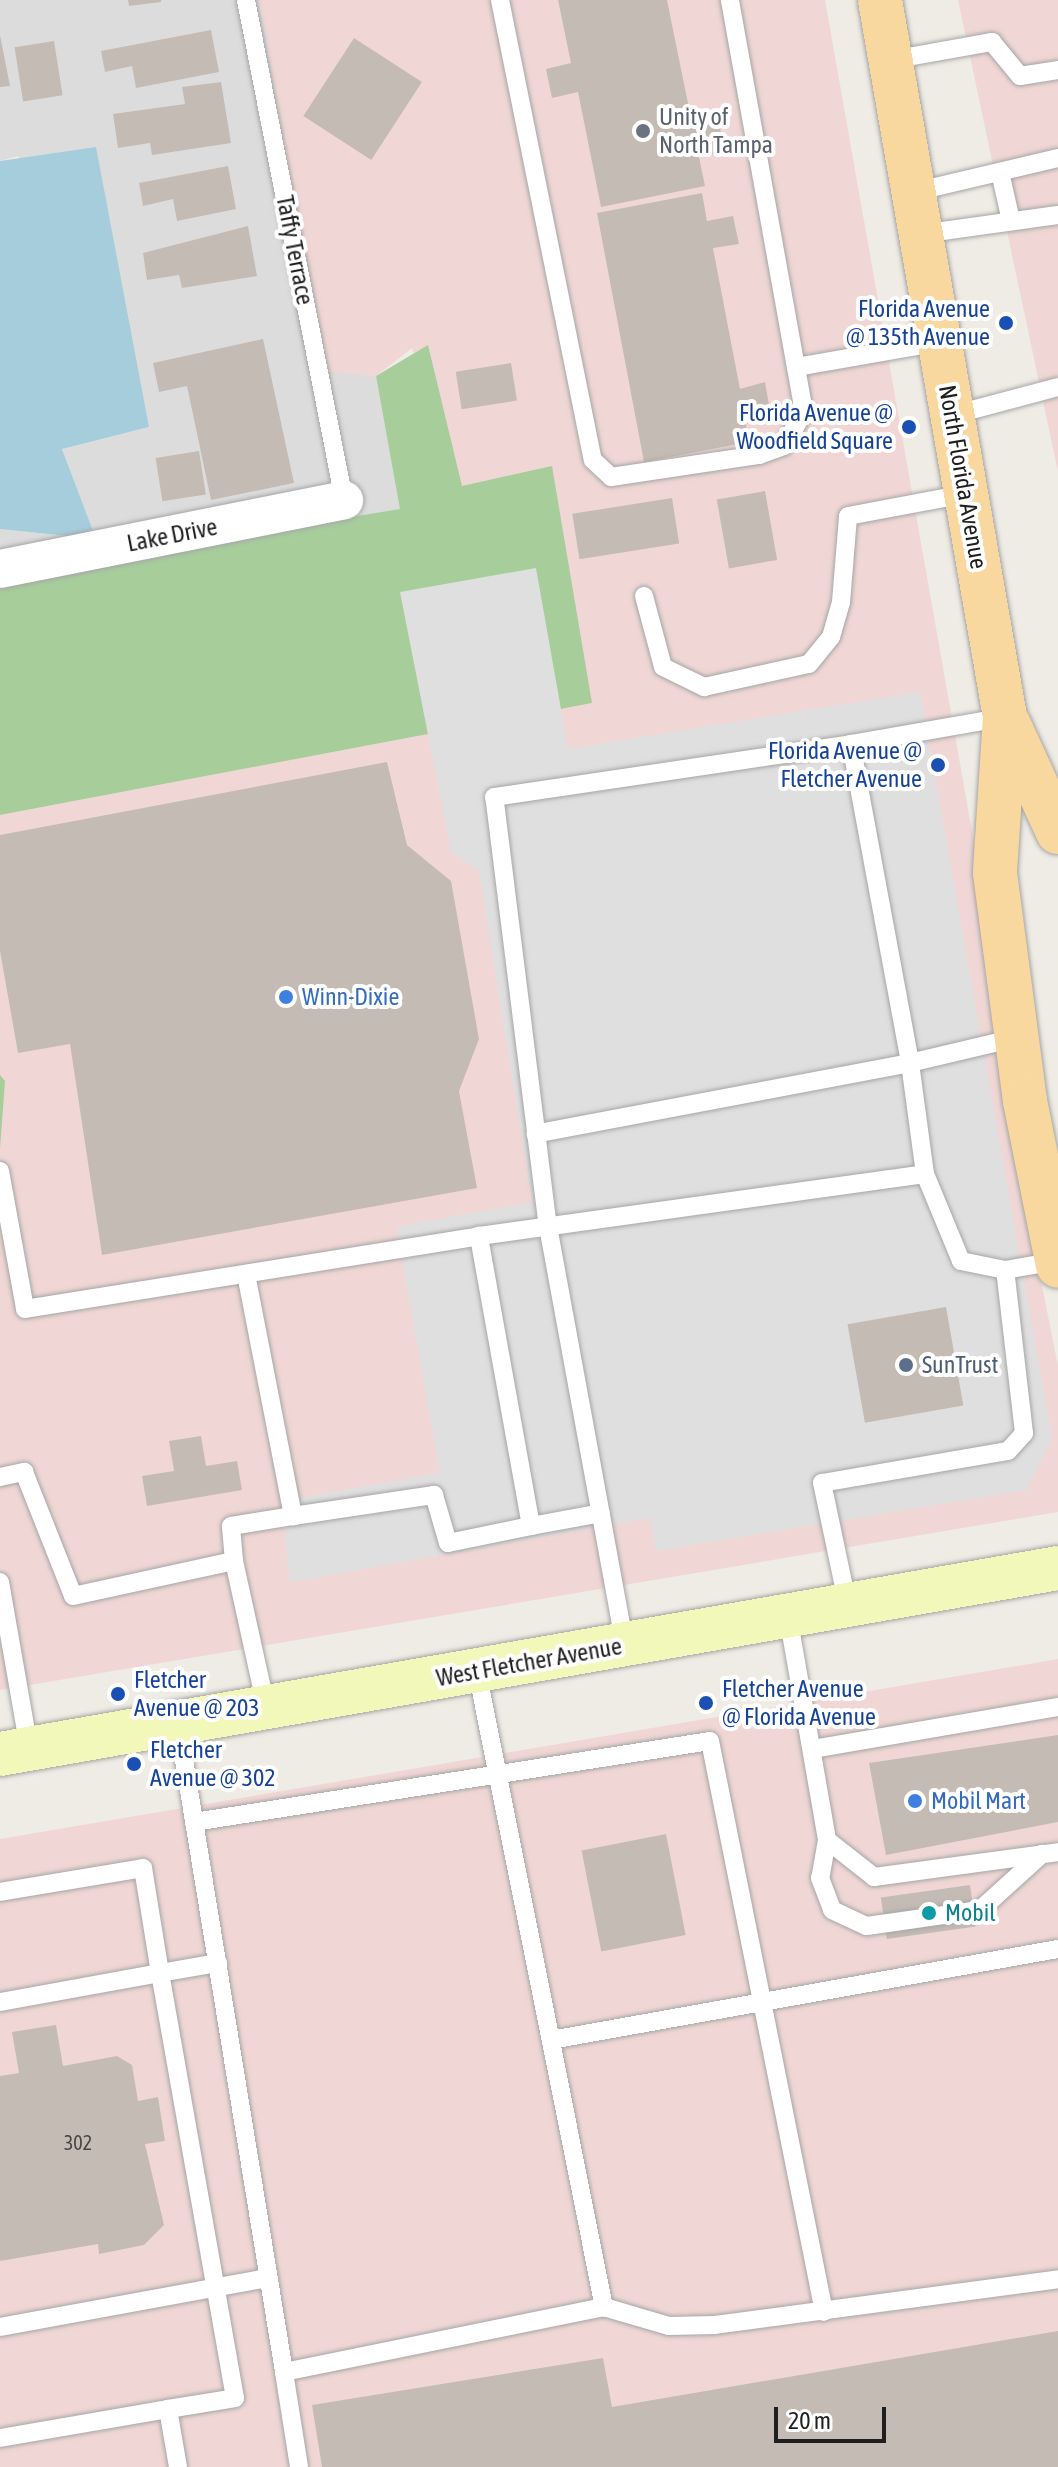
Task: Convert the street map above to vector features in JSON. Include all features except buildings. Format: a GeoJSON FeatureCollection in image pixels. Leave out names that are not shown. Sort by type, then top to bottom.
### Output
{"type":"FeatureCollection","features":[{"type":"Feature","properties":{"kind":"main road","name":"North Florida Avenue"},"geometry":{"type":"LineString","coordinates":[[880,0],[1005,717],[995,873],[1016,1038],[1058,1264]]}},
{"type":"Feature","properties":{"kind":"main road","name":"North Florida Avenue"},"geometry":{"type":"LineString","coordinates":[[1005,717],[1053,808]]}},
{"type":"Feature","properties":{"kind":"main road","name":"West Fletcher Avenue"},"geometry":{"type":"LineString","coordinates":[[14,1751],[1058,1568]]}},
{"type":"Feature","properties":{"kind":"street","name":"Lake Drive"},"geometry":{"type":"LineString","coordinates":[[0,569],[344,500]]}},
{"type":"Feature","properties":{"kind":"lane","name":"Taffy Terrace"},"geometry":{"type":"LineString","coordinates":[[246,0],[344,500]]}},
{"type":"Feature","properties":{"kind":"lane"},"geometry":{"type":"LineString","coordinates":[[500,0],[598,469],[624,476],[784,446],[804,412],[730,0]]}},
{"type":"Feature","properties":{"kind":"lane"},"geometry":{"type":"LineString","coordinates":[[891,60],[992,42],[1020,76],[1058,70]]}},
{"type":"Feature","properties":{"kind":"lane"},"geometry":{"type":"LineString","coordinates":[[918,213],[1000,172],[1058,158]]}},
{"type":"Feature","properties":{"kind":"lane"},"geometry":{"type":"LineString","coordinates":[[1000,172],[1011,221]]}},
{"type":"Feature","properties":{"kind":"lane"},"geometry":{"type":"LineString","coordinates":[[918,213],[1011,221],[1058,215]]}},
{"type":"Feature","properties":{"kind":"lane"},"geometry":{"type":"LineString","coordinates":[[796,367],[940,342]]}},
{"type":"Feature","properties":{"kind":"lane"},"geometry":{"type":"LineString","coordinates":[[953,415],[1058,387]]}},
{"type":"Feature","properties":{"kind":"lane"},"geometry":{"type":"LineString","coordinates":[[644,596],[663,667],[704,687],[809,664],[831,637],[841,602],[848,516],[966,494]]}},
{"type":"Feature","properties":{"kind":"lane"},"geometry":{"type":"LineString","coordinates":[[625,1646],[548,1228],[494,797],[851,744],[1005,717]]}},
{"type":"Feature","properties":{"kind":"lane"},"geometry":{"type":"LineString","coordinates":[[851,744],[910,1063],[925,1174],[961,1261],[1005,1270],[1058,1264]]}},
{"type":"Feature","properties":{"kind":"lane"},"geometry":{"type":"LineString","coordinates":[[536,1134],[910,1063],[1016,1038]]}},
{"type":"Feature","properties":{"kind":"lane"},"geometry":{"type":"LineString","coordinates":[[0,1171],[25,1309],[479,1236],[925,1174]]}},
{"type":"Feature","properties":{"kind":"lane"},"geometry":{"type":"LineString","coordinates":[[479,1236],[531,1526]]}},
{"type":"Feature","properties":{"kind":"lane"},"geometry":{"type":"LineString","coordinates":[[848,1606],[822,1483],[1008,1451],[1024,1433],[1005,1270]]}},
{"type":"Feature","properties":{"kind":"lane"},"geometry":{"type":"LineString","coordinates":[[246,1274],[293,1516]]}},
{"type":"Feature","properties":{"kind":"lane"},"geometry":{"type":"LineString","coordinates":[[0,1477],[24,1472],[73,1596],[234,1561]]}},
{"type":"Feature","properties":{"kind":"lane"},"geometry":{"type":"LineString","coordinates":[[266,1708],[234,1561],[231,1526],[434,1495],[448,1543],[601,1513]]}},
{"type":"Feature","properties":{"kind":"lane"},"geometry":{"type":"LineString","coordinates":[[0,1582],[14,1751]]}},
{"type":"Feature","properties":{"kind":"lane"},"geometry":{"type":"LineString","coordinates":[[788,1616],[827,1840],[820,1878],[832,1910],[867,1926],[980,1910],[1050,1853]]}},
{"type":"Feature","properties":{"kind":"lane"},"geometry":{"type":"LineString","coordinates":[[477,1671],[604,2307]]}},
{"type":"Feature","properties":{"kind":"lane"},"geometry":{"type":"LineString","coordinates":[[812,1749],[1058,1707]]}},
{"type":"Feature","properties":{"kind":"lane"},"geometry":{"type":"LineString","coordinates":[[178,1723],[299,2467]]}},
{"type":"Feature","properties":{"kind":"lane"},"geometry":{"type":"LineString","coordinates":[[194,1822],[710,1741],[759,2002],[824,2312]]}},
{"type":"Feature","properties":{"kind":"lane"},"geometry":{"type":"LineString","coordinates":[[827,1840],[874,1877],[1050,1853]]}},
{"type":"Feature","properties":{"kind":"lane"},"geometry":{"type":"LineString","coordinates":[[0,1892],[143,1868],[235,2398],[0,2438]]}},
{"type":"Feature","properties":{"kind":"lane"},"geometry":{"type":"LineString","coordinates":[[551,2040],[1058,1949]]}},
{"type":"Feature","properties":{"kind":"lane"},"geometry":{"type":"LineString","coordinates":[[0,2002],[218,1963]]}},
{"type":"Feature","properties":{"kind":"lane"},"geometry":{"type":"LineString","coordinates":[[0,2327],[268,2278]]}},
{"type":"Feature","properties":{"kind":"lane"},"geometry":{"type":"LineString","coordinates":[[284,2372],[604,2307],[669,2326],[824,2312],[1058,2279]]}},
{"type":"Feature","properties":{"kind":"lane"},"geometry":{"type":"LineString","coordinates":[[168,2409],[178,2467]]}},
{"type":"Feature","properties":{"kind":"shaded area"},"geometry":{"type":"Polygon","coordinates":[[[0,0],[259,0],[324,370],[376,376],[401,509],[0,574],[0,529],[95,539],[62,449],[149,427],[18,156],[0,161],[0,0]]]}},
{"type":"Feature","properties":{"kind":"shaded area"},"geometry":{"type":"Polygon","coordinates":[[[259,0],[825,0],[976,854],[1006,1105],[1058,1366],[1058,1512],[0,1690],[0,815],[592,703],[462,486],[412,348],[376,376],[324,371],[259,0]]]}},
{"type":"Feature","properties":{"kind":"shaded area"},"geometry":{"type":"Polygon","coordinates":[[[958,0],[1058,0],[1058,472],[958,0]]]}},
{"type":"Feature","properties":{"kind":"shaded area"},"geometry":{"type":"Polygon","coordinates":[[[536,568],[568,749],[920,692],[1052,1438],[1027,1490],[656,1551],[650,1518],[290,1582],[281,1501],[440,1473],[396,1227],[532,1202],[479,871],[451,852],[400,592],[536,568]]]}},
{"type":"Feature","properties":{"kind":"shaded area"},"geometry":{"type":"Polygon","coordinates":[[[1058,1659],[1058,2467],[0,2467],[0,1839],[1058,1659]]]}},
{"type":"Feature","properties":{"kind":"green space"},"geometry":{"type":"Polygon","coordinates":[[[428,345],[462,486],[552,466],[592,703],[0,815],[0,574],[400,509],[376,376],[428,345]]]}},
{"type":"Feature","properties":{"kind":"green space"},"geometry":{"type":"Polygon","coordinates":[[[0,1075],[5,1081],[0,1149],[0,1075]]]}},
{"type":"Feature","properties":{"kind":"water"},"geometry":{"type":"Polygon","coordinates":[[[96,147],[149,427],[62,449],[96,539],[0,529],[0,161],[96,147]]]}},
{"type":"Feature","properties":{"kind":"place","name":"Unity of North Tampa"},"geometry":{"type":"Point","coordinates":[643,131]}},
{"type":"Feature","properties":{"kind":"place","name":"Florida Avenue @ 135th Avenue"},"geometry":{"type":"Point","coordinates":[1006,323]}},
{"type":"Feature","properties":{"kind":"place","name":"Florida Avenue @ Woodfield Square"},"geometry":{"type":"Point","coordinates":[909,427]}},
{"type":"Feature","properties":{"kind":"place","name":"Florida Avenue @ Fletcher Avenue"},"geometry":{"type":"Point","coordinates":[938,765]}},
{"type":"Feature","properties":{"kind":"place","name":"Winn-Dixie"},"geometry":{"type":"Point","coordinates":[286,997]}},
{"type":"Feature","properties":{"kind":"place","name":"SunTrust"},"geometry":{"type":"Point","coordinates":[906,1365]}},
{"type":"Feature","properties":{"kind":"place","name":"Fletcher Avenue @ 203"},"geometry":{"type":"Point","coordinates":[118,1694]}},
{"type":"Feature","properties":{"kind":"place","name":"Fletcher Avenue @ Florida Avenue"},"geometry":{"type":"Point","coordinates":[706,1703]}},
{"type":"Feature","properties":{"kind":"place","name":"Fletcher Avenue @ 302"},"geometry":{"type":"Point","coordinates":[134,1764]}},
{"type":"Feature","properties":{"kind":"place","name":"Mobil Mart"},"geometry":{"type":"Point","coordinates":[915,1801]}},
{"type":"Feature","properties":{"kind":"place","name":"Mobil"},"geometry":{"type":"Point","coordinates":[929,1913]}}]}
